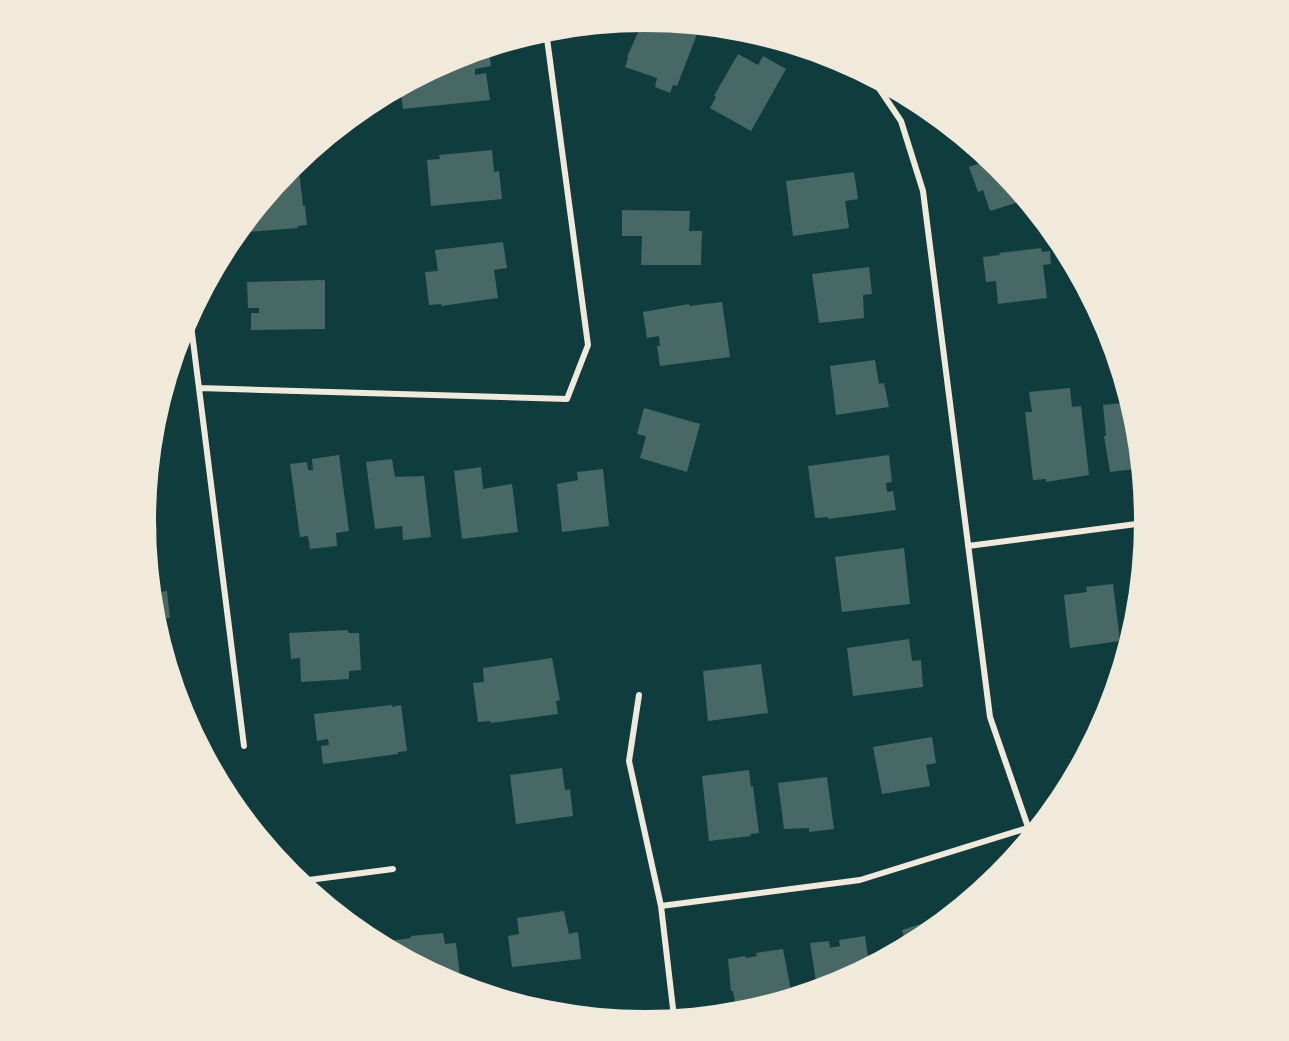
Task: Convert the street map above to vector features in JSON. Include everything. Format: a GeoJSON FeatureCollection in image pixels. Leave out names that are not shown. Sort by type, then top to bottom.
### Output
{"type":"FeatureCollection","features":[{"type":"Feature","properties":{"kind":"street"},"geometry":{"type":"LineString","coordinates":[[199,388],[567,399],[588,345],[547,41]]}},
{"type":"Feature","properties":{"kind":"street"},"geometry":{"type":"LineString","coordinates":[[882,93],[901,121],[923,191],[990,717],[1027,824]]}},
{"type":"Feature","properties":{"kind":"street"},"geometry":{"type":"LineString","coordinates":[[192,335],[244,746]]}},
{"type":"Feature","properties":{"kind":"street"},"geometry":{"type":"LineString","coordinates":[[968,546],[1134,524]]}},
{"type":"Feature","properties":{"kind":"street"},"geometry":{"type":"LineString","coordinates":[[639,695],[629,761],[661,906],[673,1008]]}},
{"type":"Feature","properties":{"kind":"street"},"geometry":{"type":"LineString","coordinates":[[661,906],[860,880],[1024,828]]}},
{"type":"Feature","properties":{"kind":"street"},"geometry":{"type":"LineString","coordinates":[[313,879],[393,869]]}},
{"type":"Feature","properties":{"kind":"building"},"geometry":{"type":"Polygon","coordinates":[[[638,32],[697,35],[677,86],[673,85],[670,93],[655,87],[657,78],[625,67],[638,32]]]}},
{"type":"Feature","properties":{"kind":"building"},"geometry":{"type":"Polygon","coordinates":[[[738,54],[758,65],[763,56],[786,69],[751,131],[710,108],[716,97],[714,96],[738,54]]]}},
{"type":"Feature","properties":{"kind":"building"},"geometry":{"type":"Polygon","coordinates":[[[490,56],[491,66],[475,69],[475,75],[486,73],[490,100],[403,109],[401,96],[428,82],[490,56]]]}},
{"type":"Feature","properties":{"kind":"building"},"geometry":{"type":"Polygon","coordinates":[[[492,150],[494,172],[499,171],[502,199],[431,206],[427,160],[440,159],[439,155],[492,150]]]}},
{"type":"Feature","properties":{"kind":"building"},"geometry":{"type":"Polygon","coordinates":[[[978,164],[1016,203],[990,211],[983,190],[978,192],[969,167],[978,164]]]}},
{"type":"Feature","properties":{"kind":"building"},"geometry":{"type":"Polygon","coordinates":[[[854,172],[858,199],[845,201],[849,228],[793,236],[786,181],[854,172]]]}},
{"type":"Feature","properties":{"kind":"building"},"geometry":{"type":"Polygon","coordinates":[[[300,175],[307,225],[297,226],[298,228],[251,232],[277,198],[300,175]]]}},
{"type":"Feature","properties":{"kind":"building"},"geometry":{"type":"Polygon","coordinates":[[[622,210],[690,211],[689,231],[702,231],[701,265],[641,265],[642,236],[622,236],[622,210]]]}},
{"type":"Feature","properties":{"kind":"building"},"geometry":{"type":"Polygon","coordinates":[[[503,242],[507,268],[494,270],[498,298],[441,306],[441,304],[429,305],[425,272],[438,271],[435,250],[503,242]]]}},
{"type":"Feature","properties":{"kind":"building"},"geometry":{"type":"Polygon","coordinates":[[[1041,248],[1042,252],[1050,251],[1051,264],[1043,265],[1047,298],[998,304],[996,281],[986,282],[983,257],[1041,248]]]}},
{"type":"Feature","properties":{"kind":"building"},"geometry":{"type":"Polygon","coordinates":[[[869,267],[872,294],[863,295],[864,318],[819,323],[812,274],[869,267]]]}},
{"type":"Feature","properties":{"kind":"building"},"geometry":{"type":"Polygon","coordinates":[[[325,280],[325,329],[251,330],[251,313],[259,313],[259,308],[248,308],[247,282],[325,280]]]}},
{"type":"Feature","properties":{"kind":"building"},"geometry":{"type":"Polygon","coordinates":[[[722,302],[730,357],[660,366],[657,346],[660,346],[659,336],[647,338],[643,312],[689,304],[689,306],[722,302]]]}},
{"type":"Feature","properties":{"kind":"building"},"geometry":{"type":"Polygon","coordinates":[[[875,360],[879,384],[884,383],[889,407],[836,415],[830,366],[875,360]]]}},
{"type":"Feature","properties":{"kind":"building"},"geometry":{"type":"Polygon","coordinates":[[[1070,388],[1072,407],[1081,406],[1089,475],[1046,482],[1046,479],[1033,480],[1025,412],[1032,412],[1029,392],[1070,388]]]}},
{"type":"Feature","properties":{"kind":"building"},"geometry":{"type":"Polygon","coordinates":[[[1119,404],[1130,470],[1110,472],[1104,436],[1106,436],[1103,405],[1119,404]]]}},
{"type":"Feature","properties":{"kind":"building"},"geometry":{"type":"Polygon","coordinates":[[[644,408],[700,424],[687,472],[640,458],[646,436],[637,434],[644,408]]]}},
{"type":"Feature","properties":{"kind":"building"},"geometry":{"type":"Polygon","coordinates":[[[339,455],[349,531],[336,533],[337,546],[310,549],[308,536],[300,537],[290,464],[307,462],[308,470],[313,470],[312,459],[339,455]]]}},
{"type":"Feature","properties":{"kind":"building"},"geometry":{"type":"Polygon","coordinates":[[[889,455],[892,482],[886,483],[887,492],[893,491],[896,510],[828,519],[828,517],[815,518],[808,466],[889,455]]]}},
{"type":"Feature","properties":{"kind":"building"},"geometry":{"type":"Polygon","coordinates":[[[392,459],[395,477],[424,476],[431,537],[403,540],[402,526],[375,529],[366,462],[392,459]]]}},
{"type":"Feature","properties":{"kind":"building"},"geometry":{"type":"Polygon","coordinates":[[[481,467],[483,489],[512,484],[518,532],[462,539],[454,471],[481,467]]]}},
{"type":"Feature","properties":{"kind":"building"},"geometry":{"type":"Polygon","coordinates":[[[603,469],[609,526],[562,532],[557,484],[578,480],[577,472],[603,469]]]}},
{"type":"Feature","properties":{"kind":"building"},"geometry":{"type":"Polygon","coordinates":[[[904,548],[910,604],[842,612],[835,557],[904,548]]]}},
{"type":"Feature","properties":{"kind":"building"},"geometry":{"type":"Polygon","coordinates":[[[1113,584],[1118,641],[1070,648],[1064,595],[1087,592],[1086,587],[1113,584]]]}},
{"type":"Feature","properties":{"kind":"building"},"geometry":{"type":"Polygon","coordinates":[[[167,591],[170,618],[166,618],[161,592],[167,591]]]}},
{"type":"Feature","properties":{"kind":"building"},"geometry":{"type":"Polygon","coordinates":[[[347,630],[349,633],[359,633],[361,670],[349,671],[349,679],[301,682],[300,658],[291,659],[289,633],[347,630]]]}},
{"type":"Feature","properties":{"kind":"building"},"geometry":{"type":"Polygon","coordinates":[[[909,639],[912,661],[921,660],[923,687],[853,696],[847,648],[909,639]]]}},
{"type":"Feature","properties":{"kind":"building"},"geometry":{"type":"Polygon","coordinates":[[[552,658],[560,700],[556,701],[558,714],[491,723],[490,721],[478,722],[473,683],[484,682],[483,668],[552,658]]]}},
{"type":"Feature","properties":{"kind":"building"},"geometry":{"type":"Polygon","coordinates":[[[761,664],[768,713],[708,721],[703,671],[761,664]]]}},
{"type":"Feature","properties":{"kind":"building"},"geometry":{"type":"Polygon","coordinates":[[[392,705],[392,707],[401,705],[407,751],[323,764],[321,746],[329,745],[328,739],[317,741],[314,714],[392,705]]]}},
{"type":"Feature","properties":{"kind":"building"},"geometry":{"type":"Polygon","coordinates":[[[932,737],[936,763],[926,765],[930,786],[882,794],[873,747],[932,737]]]}},
{"type":"Feature","properties":{"kind":"building"},"geometry":{"type":"Polygon","coordinates":[[[562,768],[565,790],[570,789],[573,816],[516,824],[510,775],[562,768]]]}},
{"type":"Feature","properties":{"kind":"building"},"geometry":{"type":"Polygon","coordinates":[[[749,770],[759,833],[709,841],[702,776],[749,770]]]}},
{"type":"Feature","properties":{"kind":"building"},"geometry":{"type":"Polygon","coordinates":[[[827,777],[834,829],[809,832],[809,828],[784,829],[778,783],[827,777]]]}},
{"type":"Feature","properties":{"kind":"building"},"geometry":{"type":"Polygon","coordinates":[[[564,911],[569,934],[578,932],[581,959],[512,967],[508,936],[519,934],[517,918],[564,911]]]}},
{"type":"Feature","properties":{"kind":"building"},"geometry":{"type":"Polygon","coordinates":[[[920,924],[903,935],[902,930],[920,924]]]}},
{"type":"Feature","properties":{"kind":"building"},"geometry":{"type":"Polygon","coordinates":[[[443,933],[445,944],[456,943],[460,973],[394,940],[411,938],[411,936],[443,933]]]}},
{"type":"Feature","properties":{"kind":"building"},"geometry":{"type":"Polygon","coordinates":[[[865,936],[868,955],[816,979],[810,943],[829,941],[830,948],[840,946],[839,940],[865,936]]]}},
{"type":"Feature","properties":{"kind":"building"},"geometry":{"type":"Polygon","coordinates":[[[783,949],[791,987],[735,1001],[733,991],[731,991],[728,959],[757,956],[756,953],[783,949]]]}}]}
